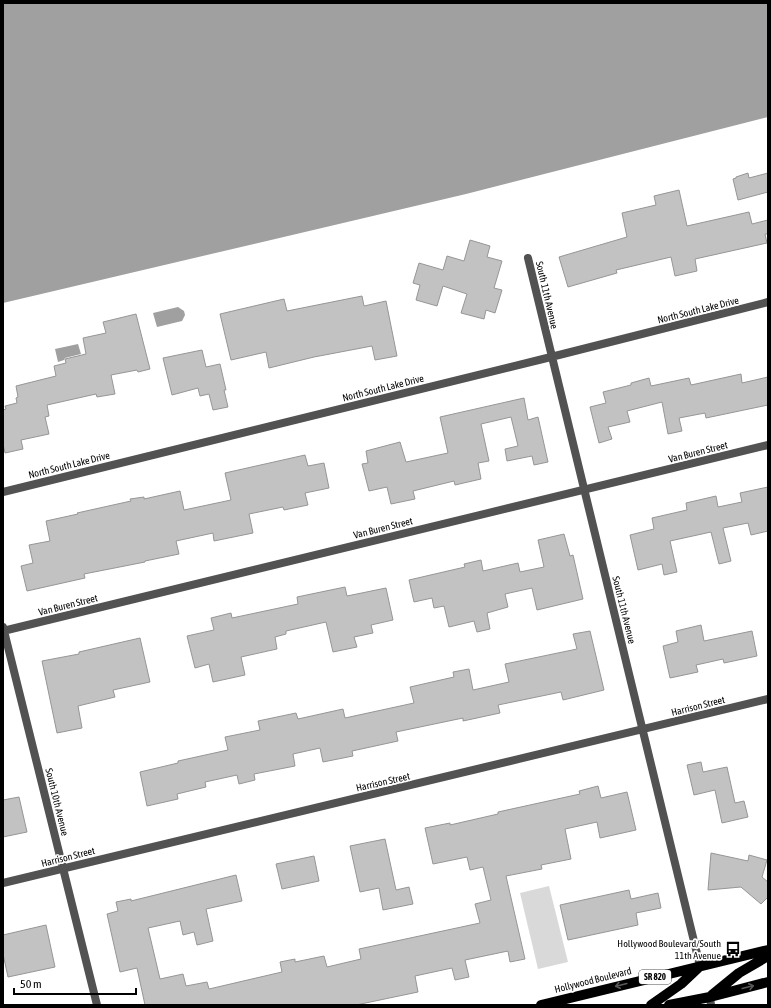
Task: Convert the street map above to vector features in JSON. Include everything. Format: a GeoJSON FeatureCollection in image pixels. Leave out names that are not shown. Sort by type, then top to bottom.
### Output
{"type":"FeatureCollection","features":[{"type":"Feature","properties":{"kind":"main road","name":"Hollywood Boulevard"},"geometry":{"type":"LineString","coordinates":[[541,1005],[768,950]]}},
{"type":"Feature","properties":{"kind":"main road"},"geometry":{"type":"LineString","coordinates":[[711,1001],[739,973],[768,956]]}},
{"type":"Feature","properties":{"kind":"main road"},"geometry":{"type":"LineString","coordinates":[[651,1005],[681,984],[700,966]]}},
{"type":"Feature","properties":{"kind":"main road"},"geometry":{"type":"LineString","coordinates":[[669,1005],[711,1001],[768,982]]}},
{"type":"Feature","properties":{"kind":"street","name":"South 11th Avenue"},"geometry":{"type":"LineString","coordinates":[[528,258],[700,966]]}},
{"type":"Feature","properties":{"kind":"street","name":"North South Lake Drive"},"geometry":{"type":"LineString","coordinates":[[3,492],[768,302]]}},
{"type":"Feature","properties":{"kind":"street","name":"Van Buren Street"},"geometry":{"type":"LineString","coordinates":[[3,630],[768,445]]}},
{"type":"Feature","properties":{"kind":"street","name":"South 10th Avenue"},"geometry":{"type":"LineString","coordinates":[[3,630],[97,1005]]}},
{"type":"Feature","properties":{"kind":"street","name":"Harrison Street"},"geometry":{"type":"LineString","coordinates":[[3,883],[768,699]]}},
{"type":"Feature","properties":{"kind":"shaded area"},"geometry":{"type":"Polygon","coordinates":[[[3,3],[768,3],[768,117],[466,194],[3,303],[3,3]]]}},
{"type":"Feature","properties":{"kind":"shaded area"},"geometry":{"type":"Polygon","coordinates":[[[178,307],[184,311],[185,315],[182,321],[157,327],[153,313],[178,307]]]}},
{"type":"Feature","properties":{"kind":"shaded area"},"geometry":{"type":"Polygon","coordinates":[[[78,344],[81,354],[65,358],[64,360],[58,362],[55,349],[78,344]]]}},
{"type":"Feature","properties":{"kind":"shaded area"},"geometry":{"type":"Polygon","coordinates":[[[549,886],[568,962],[538,969],[520,893],[549,886]]]}},
{"type":"Feature","properties":{"kind":"building"},"geometry":{"type":"Polygon","coordinates":[[[748,173],[749,178],[768,173],[768,192],[738,200],[733,179],[748,173]]]}},
{"type":"Feature","properties":{"kind":"building"},"geometry":{"type":"Polygon","coordinates":[[[679,190],[687,226],[749,212],[752,224],[768,220],[768,234],[765,234],[767,243],[695,259],[697,271],[675,276],[671,257],[616,270],[617,273],[568,287],[559,257],[627,237],[622,213],[656,205],[654,196],[679,190]]]}},
{"type":"Feature","properties":{"kind":"building"},"geometry":{"type":"Polygon","coordinates":[[[470,240],[490,246],[487,257],[502,261],[494,288],[502,290],[495,313],[486,310],[484,319],[461,313],[467,294],[443,286],[437,306],[416,300],[420,285],[413,283],[419,263],[443,270],[447,256],[464,261],[470,240]]]}},
{"type":"Feature","properties":{"kind":"building"},"geometry":{"type":"Polygon","coordinates":[[[362,296],[364,306],[386,301],[397,356],[375,360],[372,346],[314,357],[269,368],[266,352],[231,360],[220,314],[284,299],[287,311],[362,296]]]}},
{"type":"Feature","properties":{"kind":"building"},"geometry":{"type":"Polygon","coordinates":[[[136,314],[150,369],[111,375],[115,394],[97,397],[96,394],[47,405],[49,416],[45,417],[49,434],[21,440],[23,449],[5,453],[3,444],[3,410],[6,409],[5,406],[17,403],[16,398],[18,397],[16,386],[56,376],[54,366],[66,363],[65,359],[86,354],[83,338],[106,333],[103,322],[136,314]]]}},
{"type":"Feature","properties":{"kind":"building"},"geometry":{"type":"Polygon","coordinates":[[[202,350],[206,367],[220,364],[228,407],[213,410],[209,394],[200,396],[198,388],[172,395],[163,358],[202,350]]]}},
{"type":"Feature","properties":{"kind":"building"},"geometry":{"type":"Polygon","coordinates":[[[741,374],[742,383],[768,377],[768,405],[706,418],[705,413],[679,418],[682,431],[668,434],[662,402],[627,411],[630,422],[608,427],[612,439],[599,443],[590,407],[606,403],[603,392],[631,385],[631,383],[649,378],[651,386],[689,378],[691,385],[741,374]]]}},
{"type":"Feature","properties":{"kind":"building"},"geometry":{"type":"Polygon","coordinates":[[[524,398],[528,420],[538,417],[548,462],[534,465],[532,456],[507,461],[505,449],[518,446],[511,417],[481,424],[489,461],[478,463],[481,479],[455,485],[454,481],[413,491],[415,499],[391,504],[387,487],[369,491],[362,464],[368,463],[366,451],[400,442],[406,462],[448,453],[440,417],[524,398]]]}},
{"type":"Feature","properties":{"kind":"building"},"geometry":{"type":"Polygon","coordinates":[[[305,455],[308,466],[324,463],[329,488],[305,493],[308,505],[284,510],[283,507],[249,514],[253,533],[214,541],[213,533],[176,541],[179,554],[84,574],[85,578],[27,591],[21,566],[33,563],[29,545],[50,541],[46,521],[131,501],[130,499],[144,497],[144,499],[180,491],[184,510],[231,500],[225,473],[305,455]]]}},
{"type":"Feature","properties":{"kind":"building"},"geometry":{"type":"Polygon","coordinates":[[[768,487],[768,531],[751,535],[748,523],[723,528],[731,561],[719,564],[711,532],[670,541],[677,572],[664,575],[662,564],[638,570],[630,535],[654,529],[652,518],[687,510],[686,503],[716,496],[718,507],[742,502],[740,493],[768,487]]]}},
{"type":"Feature","properties":{"kind":"building"},"geometry":{"type":"Polygon","coordinates":[[[564,534],[570,556],[573,555],[583,599],[537,610],[532,588],[505,594],[508,607],[487,613],[490,629],[477,632],[474,621],[449,627],[444,606],[434,608],[432,598],[414,602],[409,580],[465,567],[464,564],[481,560],[483,571],[518,563],[520,572],[544,567],[538,540],[564,534]]]}},
{"type":"Feature","properties":{"kind":"building"},"geometry":{"type":"Polygon","coordinates":[[[345,587],[347,596],[386,588],[393,620],[371,625],[373,633],[354,637],[357,647],[333,652],[326,622],[286,631],[286,634],[275,637],[277,649],[241,657],[245,675],[213,682],[209,664],[195,668],[187,636],[214,630],[211,618],[231,613],[232,618],[298,604],[297,597],[345,587]]]}},
{"type":"Feature","properties":{"kind":"building"},"geometry":{"type":"Polygon","coordinates":[[[701,625],[704,641],[752,631],[757,656],[724,663],[723,659],[696,665],[698,672],[670,678],[663,646],[678,642],[676,631],[701,625]]]}},
{"type":"Feature","properties":{"kind":"building"},"geometry":{"type":"Polygon","coordinates":[[[590,631],[604,690],[563,700],[561,692],[498,705],[500,713],[463,721],[463,718],[396,732],[398,741],[352,751],[353,756],[323,762],[320,748],[293,754],[295,766],[254,774],[255,780],[239,784],[237,775],[205,782],[206,787],[177,794],[178,799],[147,806],[140,772],[178,763],[178,761],[228,750],[225,737],[260,730],[258,721],[296,713],[298,719],[343,709],[345,718],[414,703],[410,687],[454,677],[453,672],[469,669],[473,690],[509,682],[505,664],[577,649],[573,634],[590,631]]]}},
{"type":"Feature","properties":{"kind":"building"},"geometry":{"type":"Polygon","coordinates":[[[140,638],[150,682],[113,690],[115,697],[78,706],[82,728],[57,733],[42,661],[79,654],[79,652],[140,638]]]}},
{"type":"Feature","properties":{"kind":"building"},"geometry":{"type":"Polygon","coordinates":[[[701,762],[703,772],[727,767],[735,803],[744,801],[748,817],[722,823],[715,790],[694,795],[687,765],[701,762]]]}},
{"type":"Feature","properties":{"kind":"building"},"geometry":{"type":"Polygon","coordinates":[[[598,786],[601,798],[627,792],[636,830],[600,838],[597,822],[565,829],[571,859],[541,865],[542,869],[506,876],[525,959],[510,962],[508,951],[465,960],[469,977],[455,980],[452,968],[415,976],[418,992],[356,1005],[145,1005],[137,968],[120,972],[107,914],[118,911],[116,902],[131,899],[131,901],[236,875],[242,901],[206,909],[213,941],[197,945],[194,932],[183,935],[180,921],[148,928],[160,979],[183,974],[186,986],[207,982],[209,989],[282,972],[280,962],[295,959],[295,962],[324,956],[327,967],[361,959],[359,949],[480,923],[475,904],[491,900],[483,867],[470,870],[467,857],[433,864],[425,828],[450,823],[450,825],[498,814],[498,812],[580,794],[579,791],[598,786]]]}},
{"type":"Feature","properties":{"kind":"building"},"geometry":{"type":"Polygon","coordinates":[[[19,797],[27,832],[3,837],[3,800],[19,797]]]}},
{"type":"Feature","properties":{"kind":"building"},"geometry":{"type":"Polygon","coordinates":[[[385,839],[396,890],[409,887],[413,904],[383,910],[379,888],[360,892],[350,846],[385,839]]]}},
{"type":"Feature","properties":{"kind":"building"},"geometry":{"type":"Polygon","coordinates":[[[711,853],[748,861],[749,855],[767,860],[762,877],[768,882],[768,897],[761,904],[741,887],[708,890],[711,853]]]}},
{"type":"Feature","properties":{"kind":"building"},"geometry":{"type":"Polygon","coordinates":[[[314,856],[319,881],[282,889],[276,864],[314,856]]]}},
{"type":"Feature","properties":{"kind":"building"},"geometry":{"type":"Polygon","coordinates":[[[629,890],[631,899],[658,893],[661,908],[636,913],[638,925],[568,940],[560,905],[629,890]]]}},
{"type":"Feature","properties":{"kind":"building"},"geometry":{"type":"Polygon","coordinates":[[[46,925],[55,967],[8,977],[3,954],[3,935],[46,925]]]}},
{"type":"Feature","properties":{"kind":"place","name":"Hollywood Boulevard/South 11th Avenue"},"geometry":{"type":"Point","coordinates":[733,949]}}]}
